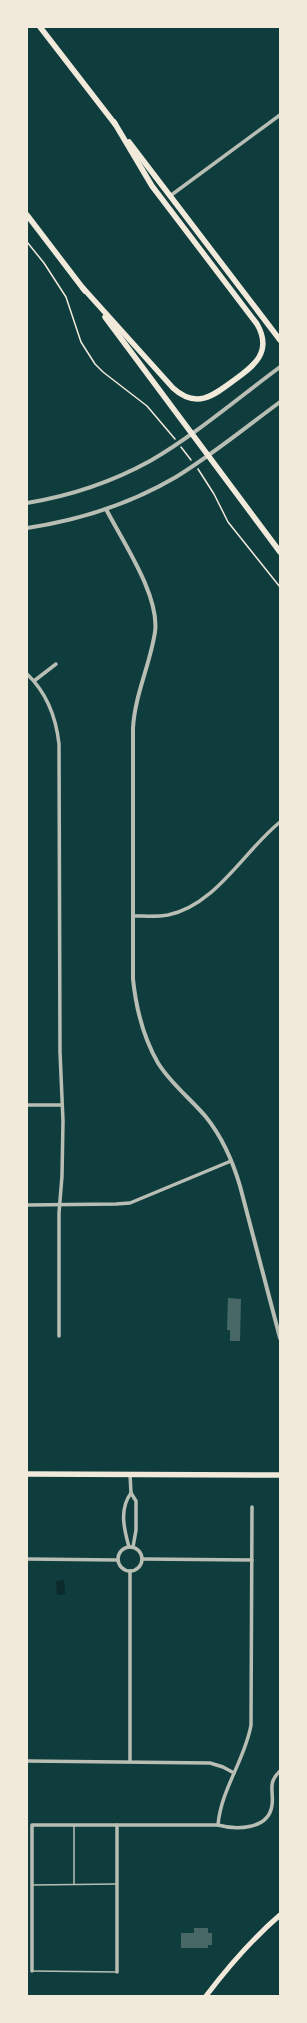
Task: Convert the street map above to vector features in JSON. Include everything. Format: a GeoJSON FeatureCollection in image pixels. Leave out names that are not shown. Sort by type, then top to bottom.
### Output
{"type":"FeatureCollection","features":[{"type":"Feature","properties":{"kind":"main road"},"geometry":{"type":"LineString","coordinates":[[40,27],[280,340]]}},
{"type":"Feature","properties":{"kind":"main road"},"geometry":{"type":"LineString","coordinates":[[83,288],[173,388],[188,398],[200,399],[215,395],[253,367],[261,353],[262,335],[257,324],[152,186],[114,122]]}},
{"type":"Feature","properties":{"kind":"main road"},"geometry":{"type":"LineString","coordinates":[[27,215],[192,432],[280,552]]}},
{"type":"Feature","properties":{"kind":"main road"},"geometry":{"type":"LineString","coordinates":[[27,1474],[280,1475]]}},
{"type":"Feature","properties":{"kind":"main road"},"geometry":{"type":"LineString","coordinates":[[206,1996],[262,1930],[280,1915]]}},
{"type":"Feature","properties":{"kind":"street"},"geometry":{"type":"LineString","coordinates":[[170,196],[280,115]]}},
{"type":"Feature","properties":{"kind":"street"},"geometry":{"type":"LineString","coordinates":[[27,503],[77,491],[109,480],[150,461],[280,367]]}},
{"type":"Feature","properties":{"kind":"street"},"geometry":{"type":"LineString","coordinates":[[27,528],[74,519],[106,509],[161,485],[208,455],[280,402]]}},
{"type":"Feature","properties":{"kind":"street"},"geometry":{"type":"LineString","coordinates":[[106,509],[149,592],[156,620],[153,640],[135,703],[133,718],[133,978],[136,1005],[150,1047],[169,1077],[207,1118],[231,1161],[240,1186],[280,1338]]}},
{"type":"Feature","properties":{"kind":"street"},"geometry":{"type":"LineString","coordinates":[[34,680],[56,664]]}},
{"type":"Feature","properties":{"kind":"street"},"geometry":{"type":"LineString","coordinates":[[27,674],[34,680],[44,695],[52,712],[59,744],[60,1052],[63,1166],[60,1205],[59,1336]]}},
{"type":"Feature","properties":{"kind":"street"},"geometry":{"type":"LineString","coordinates":[[134,916],[166,916],[183,911],[195,904],[230,875],[267,832],[280,822]]}},
{"type":"Feature","properties":{"kind":"street"},"geometry":{"type":"LineString","coordinates":[[27,1105],[62,1105]]}},
{"type":"Feature","properties":{"kind":"street"},"geometry":{"type":"LineString","coordinates":[[27,1205],[130,1202],[231,1161]]}},
{"type":"Feature","properties":{"kind":"street"},"geometry":{"type":"LineString","coordinates":[[130,1474],[131,1493],[136,1501],[136,1530],[133,1547]]}},
{"type":"Feature","properties":{"kind":"street"},"geometry":{"type":"LineString","coordinates":[[128,1547],[124,1528],[124,1502],[131,1493]]}},
{"type":"Feature","properties":{"kind":"street"},"geometry":{"type":"LineString","coordinates":[[218,1826],[219,1812],[248,1742],[251,1725],[252,1507]]}},
{"type":"Feature","properties":{"kind":"street"},"geometry":{"type":"LineString","coordinates":[[128,1547],[133,1547],[140,1552],[142,1559],[140,1566],[130,1571],[123,1569],[118,1560],[119,1552],[128,1547]]}},
{"type":"Feature","properties":{"kind":"street"},"geometry":{"type":"LineString","coordinates":[[27,1559],[118,1560]]}},
{"type":"Feature","properties":{"kind":"street"},"geometry":{"type":"LineString","coordinates":[[142,1559],[252,1560]]}},
{"type":"Feature","properties":{"kind":"street"},"geometry":{"type":"LineString","coordinates":[[130,1571],[130,1761]]}},
{"type":"Feature","properties":{"kind":"street"},"geometry":{"type":"LineString","coordinates":[[27,1761],[210,1763],[224,1767],[234,1773]]}},
{"type":"Feature","properties":{"kind":"street"},"geometry":{"type":"LineString","coordinates":[[32,1971],[32,1825],[218,1826],[245,1828],[263,1821],[272,1806],[271,1791],[273,1777],[280,1771]]}},
{"type":"Feature","properties":{"kind":"street"},"geometry":{"type":"LineString","coordinates":[[117,1825],[117,1972]]}},
{"type":"Feature","properties":{"kind":"lane"},"geometry":{"type":"LineString","coordinates":[[74,1825],[74,1884]]}},
{"type":"Feature","properties":{"kind":"lane"},"geometry":{"type":"LineString","coordinates":[[32,1885],[117,1884]]}},
{"type":"Feature","properties":{"kind":"lane"},"geometry":{"type":"LineString","coordinates":[[32,1971],[117,1972]]}},
{"type":"Feature","properties":{"kind":"path"},"geometry":{"type":"LineString","coordinates":[[27,242],[44,263],[66,297],[81,342],[95,364],[142,402],[170,433]]}},
{"type":"Feature","properties":{"kind":"path"},"geometry":{"type":"LineString","coordinates":[[181,447],[188,456]]}},
{"type":"Feature","properties":{"kind":"path"},"geometry":{"type":"LineString","coordinates":[[200,472],[214,494],[228,522],[280,587]]}},
{"type":"Feature","properties":{"kind":"water"},"geometry":{"type":"Polygon","coordinates":[[[64,1580],[65,1594],[57,1595],[56,1581],[64,1580]]]}},
{"type":"Feature","properties":{"kind":"building"},"geometry":{"type":"Polygon","coordinates":[[[228,1298],[241,1299],[240,1341],[230,1341],[230,1330],[227,1330],[228,1298]]]}},
{"type":"Feature","properties":{"kind":"building"},"geometry":{"type":"Polygon","coordinates":[[[194,1928],[208,1928],[208,1933],[212,1933],[212,1945],[208,1945],[208,1948],[181,1948],[181,1933],[194,1933],[194,1928]]]}}]}
